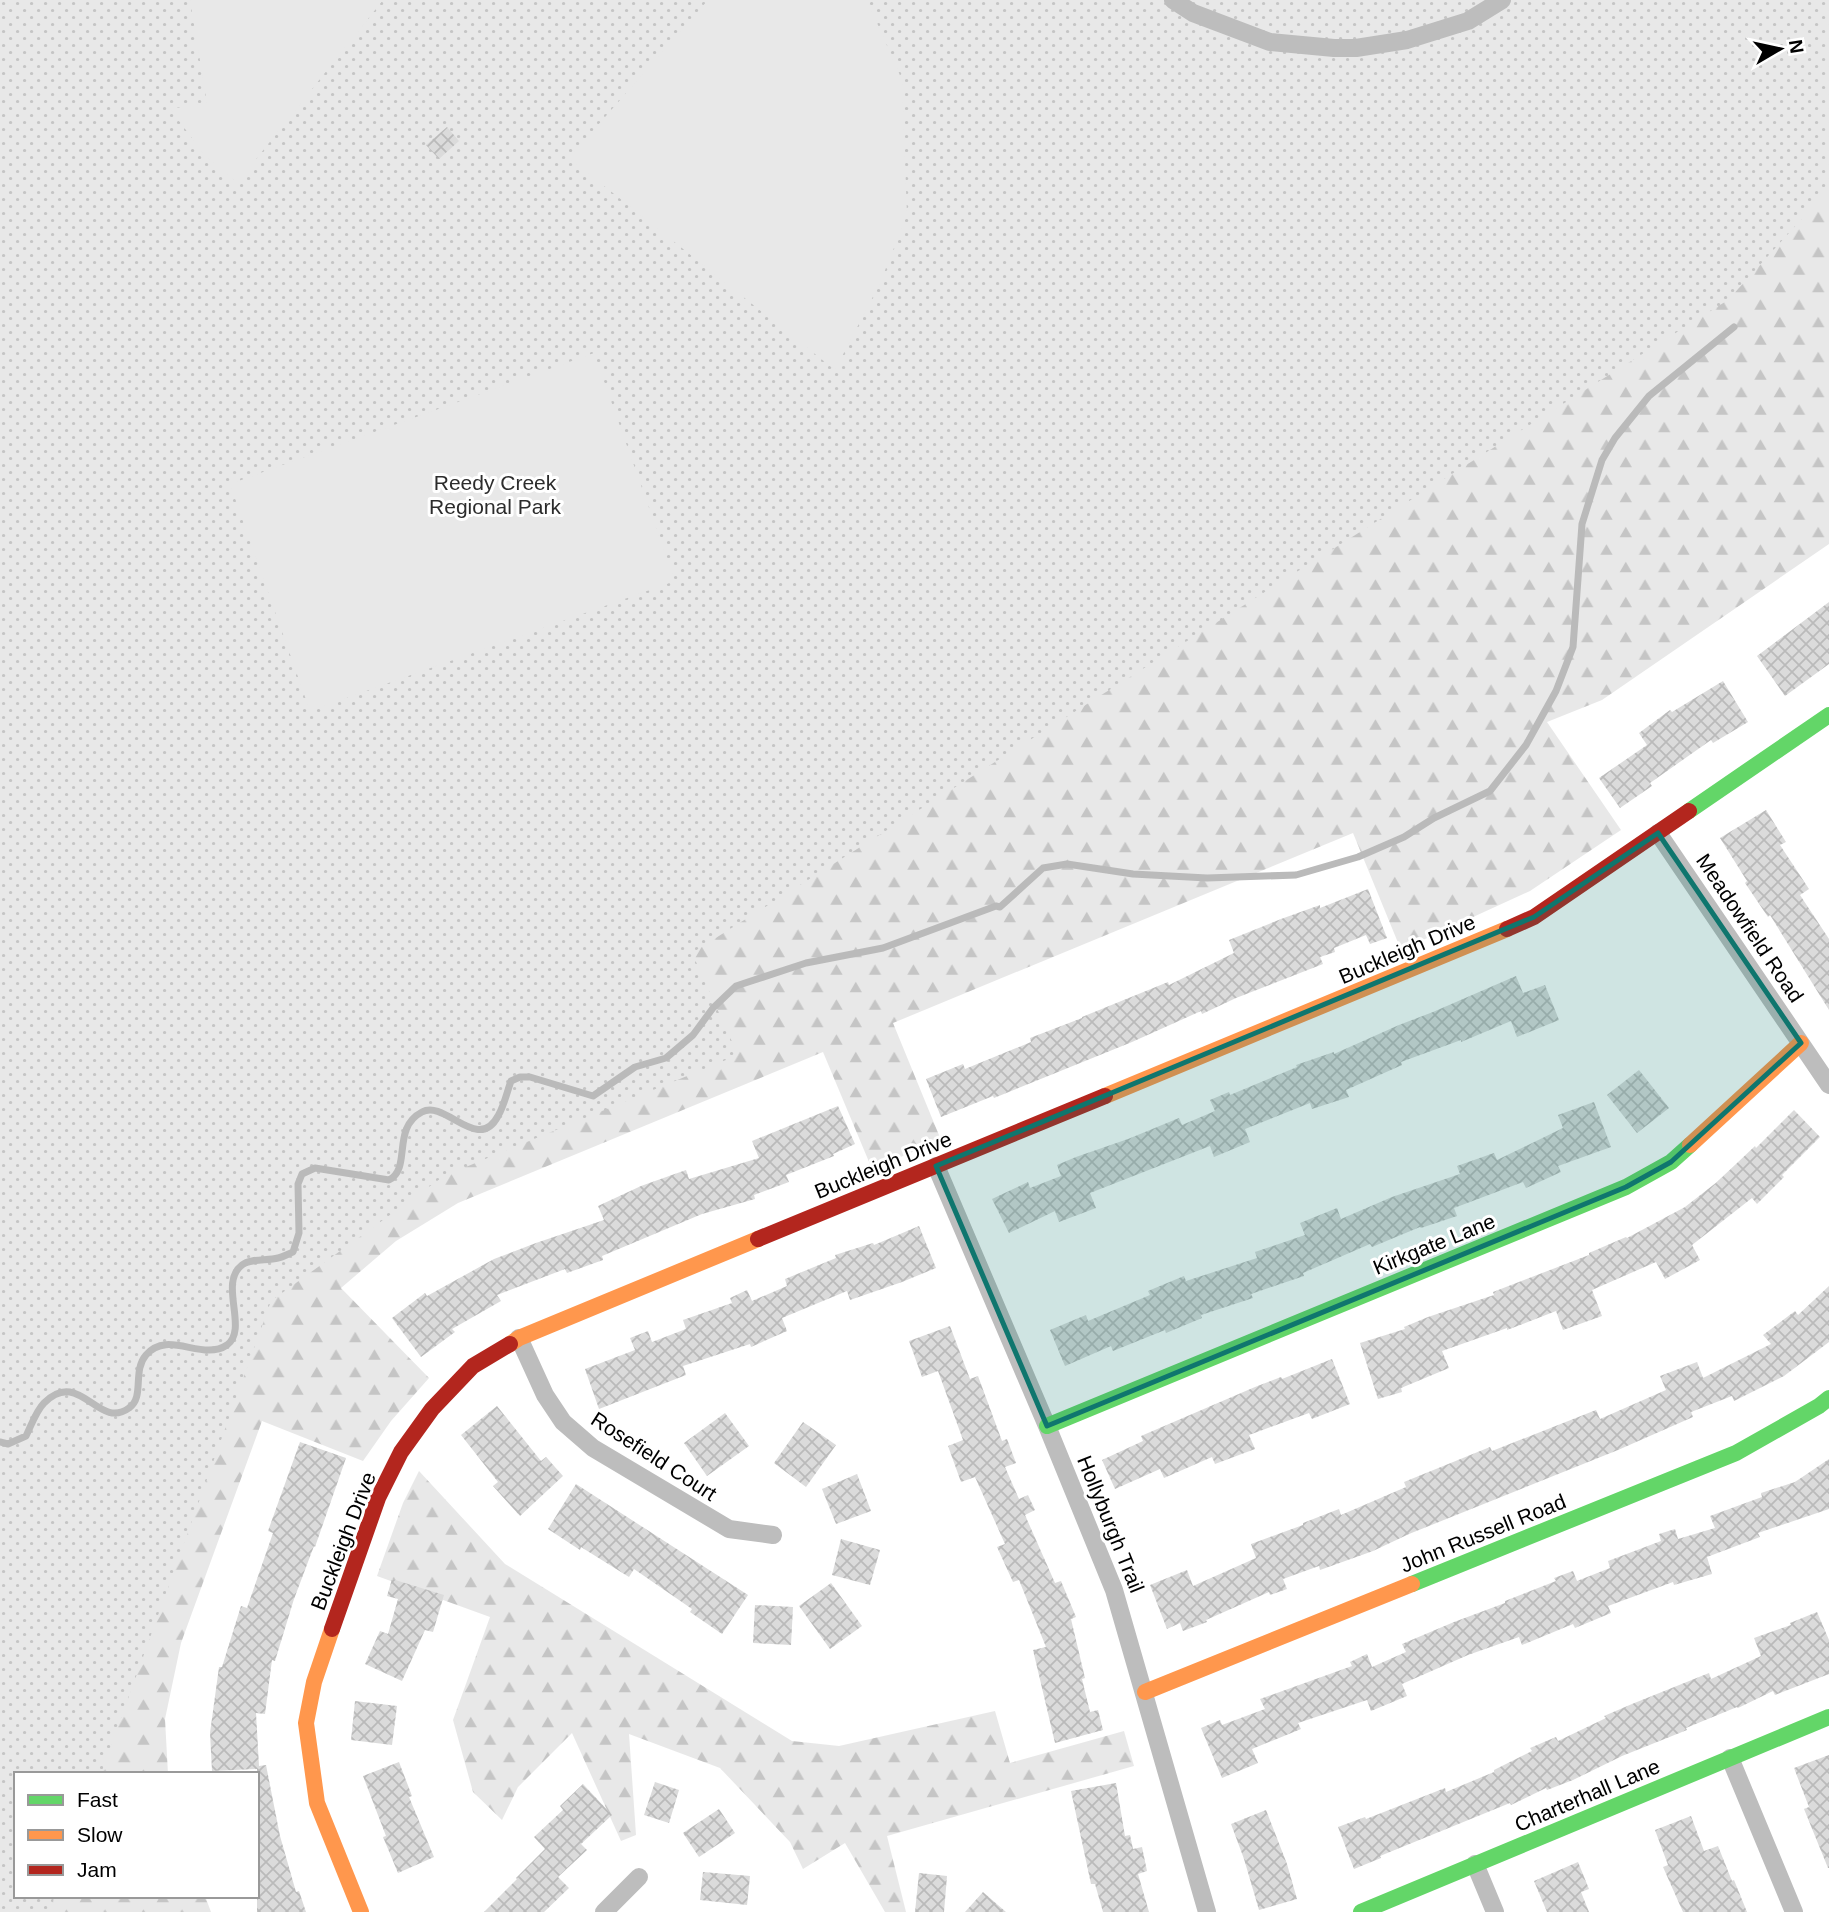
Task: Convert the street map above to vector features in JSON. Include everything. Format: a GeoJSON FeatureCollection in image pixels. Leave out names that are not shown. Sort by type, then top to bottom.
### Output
{"type":"FeatureCollection","features":[{"type":"Feature","properties":{"kind":"street"},"geometry":{"type":"LineString","coordinates":[[1173,0],[1193,13],[1270,42],[1356,48],[1407,40],[1468,21],[1502,0]]}},
{"type":"Feature","properties":{"kind":"street","name":"Buckleigh Drive"},"geometry":{"type":"LineString","coordinates":[[361,1912],[317,1803],[306,1723],[314,1682],[378,1498],[401,1452],[432,1409],[473,1366],[519,1338],[1534,917],[1829,715]]}},
{"type":"Feature","properties":{"kind":"street","name":"Meadowfield Road"},"geometry":{"type":"LineString","coordinates":[[1658,832],[1829,1084]]}},
{"type":"Feature","properties":{"kind":"street","name":"Kirkgate Lane"},"geometry":{"type":"LineString","coordinates":[[1047,1426],[1626,1187],[1671,1162],[1801,1043]]}},
{"type":"Feature","properties":{"kind":"street","name":"Hollyburgh Trail"},"geometry":{"type":"LineString","coordinates":[[936,1166],[1114,1590],[1207,1912]]}},
{"type":"Feature","properties":{"kind":"street","name":"Rosefield Court"},"geometry":{"type":"LineString","coordinates":[[519,1338],[545,1395],[563,1422],[593,1448],[729,1529],[774,1535]]}},
{"type":"Feature","properties":{"kind":"street","name":"John Russell Road"},"geometry":{"type":"LineString","coordinates":[[1145,1692],[1736,1453],[1829,1398]]}},
{"type":"Feature","properties":{"kind":"street","name":"Charterhall Lane"},"geometry":{"type":"LineString","coordinates":[[1361,1912],[1829,1717]]}},
{"type":"Feature","properties":{"kind":"street"},"geometry":{"type":"LineString","coordinates":[[1730,1758],[1794,1912]]}},
{"type":"Feature","properties":{"kind":"street"},"geometry":{"type":"LineString","coordinates":[[1475,1864],[1495,1912]]}},
{"type":"Feature","properties":{"kind":"street"},"geometry":{"type":"LineString","coordinates":[[604,1912],[639,1877]]}},
{"type":"Feature","properties":{"kind":"highlighted area"},"geometry":{"type":"Polygon","coordinates":[[[1658,833],[1801,1043],[1671,1162],[1626,1187],[1047,1426],[936,1166],[1534,917],[1658,833]]]}},
{"type":"Feature","properties":{"kind":"green space","name":"Reedy Creek Regional Park"},"geometry":{"type":"Polygon","coordinates":[[[0,0],[1829,0],[1829,189],[1728,300],[692,953],[738,1055],[444,1176],[271,1301],[102,1772],[14,1772],[14,1898],[54,1898],[49,1912],[0,1912],[0,0]]]}},
{"type":"Feature","properties":{"kind":"green space"},"geometry":{"type":"Polygon","coordinates":[[[190,0],[383,0],[237,183],[204,154],[170,109],[207,103],[190,0]]]}},
{"type":"Feature","properties":{"kind":"green space"},"geometry":{"type":"Polygon","coordinates":[[[708,0],[867,0],[902,80],[907,215],[880,283],[835,370],[569,158],[708,0]]]}},
{"type":"Feature","properties":{"kind":"green space","name":"Reedy Creek Regional Park"},"geometry":{"type":"Polygon","coordinates":[[[1829,0],[1829,544],[1602,700],[1547,722],[1621,830],[1530,891],[1401,950],[1353,833],[893,1023],[941,1140],[872,1169],[823,1052],[458,1203],[396,1241],[341,1288],[429,1378],[391,1421],[363,1461],[262,1421],[181,1643],[165,1719],[168,1772],[14,1772],[14,1898],[206,1898],[211,1912],[0,1912],[0,150],[1829,0]]]}},
{"type":"Feature","properties":{"kind":"green space"},"geometry":{"type":"Polygon","coordinates":[[[594,353],[675,581],[310,711],[230,484],[594,353]]]}},
{"type":"Feature","properties":{"kind":"green space"},"geometry":{"type":"Polygon","coordinates":[[[419,1471],[505,1564],[792,1741],[839,1746],[995,1711],[1010,1763],[1124,1731],[1134,1766],[887,1836],[906,1912],[885,1912],[845,1843],[803,1869],[790,1842],[720,1768],[629,1734],[636,1835],[621,1841],[572,1733],[518,1787],[502,1820],[473,1792],[453,1720],[490,1617],[377,1576],[403,1503],[419,1471]]]}},
{"type":"Feature","properties":{"kind":"building"},"geometry":{"type":"Polygon","coordinates":[[[447,127],[459,141],[439,159],[426,145],[447,127]]]}},
{"type":"Feature","properties":{"kind":"building"},"geometry":{"type":"Polygon","coordinates":[[[1829,602],[1829,664],[1785,696],[1757,656],[1829,602]]]}},
{"type":"Feature","properties":{"kind":"building"},"geometry":{"type":"Polygon","coordinates":[[[1723,681],[1748,722],[1713,743],[1711,740],[1620,808],[1599,778],[1647,745],[1639,733],[1670,710],[1672,712],[1723,681]]]}},
{"type":"Feature","properties":{"kind":"building"},"geometry":{"type":"Polygon","coordinates":[[[1766,810],[1786,842],[1780,845],[1809,889],[1800,895],[1829,939],[1829,1010],[1770,915],[1768,917],[1745,883],[1747,881],[1720,838],[1766,810]]]}},
{"type":"Feature","properties":{"kind":"building"},"geometry":{"type":"Polygon","coordinates":[[[1368,889],[1387,938],[1370,944],[1366,935],[1320,957],[1323,964],[941,1117],[926,1079],[963,1064],[965,1069],[1031,1042],[1030,1038],[1168,982],[1169,985],[1234,953],[1229,940],[1368,889]]]}},
{"type":"Feature","properties":{"kind":"building"},"geometry":{"type":"Polygon","coordinates":[[[1516,976],[1523,993],[1545,985],[1559,1020],[1517,1037],[1511,1021],[1461,1042],[1401,1062],[1402,1065],[1346,1090],[1349,1097],[1312,1109],[1310,1103],[1245,1129],[1250,1142],[1214,1157],[1210,1146],[1090,1193],[1096,1208],[1059,1222],[1055,1211],[1009,1233],[992,1199],[1028,1182],[1030,1188],[1061,1176],[1057,1165],[1076,1157],[1179,1118],[1182,1125],[1215,1111],[1210,1100],[1229,1092],[1230,1095],[1297,1067],[1296,1065],[1334,1054],[1516,976]]]}},
{"type":"Feature","properties":{"kind":"building"},"geometry":{"type":"Polygon","coordinates":[[[1639,1070],[1669,1108],[1637,1133],[1607,1095],[1639,1070]]]}},
{"type":"Feature","properties":{"kind":"building"},"geometry":{"type":"Polygon","coordinates":[[[1594,1102],[1611,1147],[1558,1166],[1561,1172],[1526,1188],[1523,1182],[1454,1208],[1457,1216],[1420,1227],[1372,1247],[1370,1244],[1303,1273],[1304,1276],[1251,1294],[1253,1298],[1201,1315],[1202,1318],[1166,1333],[1165,1330],[1113,1351],[1111,1346],[1065,1366],[1050,1330],[1086,1315],[1088,1321],[1150,1295],[1148,1291],[1184,1276],[1186,1281],[1257,1258],[1255,1252],[1305,1235],[1300,1223],[1337,1208],[1341,1219],[1392,1197],[1460,1174],[1457,1166],[1494,1153],[1497,1160],[1563,1128],[1558,1115],[1594,1102]]]}},
{"type":"Feature","properties":{"kind":"building"},"geometry":{"type":"Polygon","coordinates":[[[838,1106],[855,1144],[833,1154],[834,1156],[786,1175],[789,1182],[754,1195],[755,1199],[702,1214],[602,1256],[603,1260],[567,1273],[565,1269],[497,1295],[501,1301],[452,1329],[455,1332],[421,1357],[392,1318],[425,1293],[427,1296],[494,1259],[604,1220],[598,1206],[641,1186],[686,1170],[689,1179],[759,1158],[752,1141],[838,1106]]]}},
{"type":"Feature","properties":{"kind":"building"},"geometry":{"type":"Polygon","coordinates":[[[1794,1110],[1820,1137],[1757,1204],[1752,1198],[1692,1245],[1700,1260],[1665,1279],[1656,1262],[1592,1290],[1602,1316],[1563,1330],[1556,1311],[1442,1351],[1449,1368],[1401,1388],[1402,1392],[1378,1399],[1360,1343],[1494,1295],[1493,1292],[1627,1238],[1685,1207],[1717,1182],[1755,1146],[1756,1148],[1794,1110]]]}},
{"type":"Feature","properties":{"kind":"building"},"geometry":{"type":"Polygon","coordinates":[[[919,1226],[936,1268],[850,1300],[847,1291],[782,1318],[787,1331],[751,1347],[750,1344],[683,1366],[686,1375],[599,1409],[585,1369],[635,1350],[630,1338],[648,1331],[652,1342],[686,1329],[683,1320],[732,1303],[730,1298],[747,1290],[752,1301],[787,1286],[785,1279],[836,1258],[835,1255],[873,1243],[874,1245],[919,1226]]]}},
{"type":"Feature","properties":{"kind":"building"},"geometry":{"type":"Polygon","coordinates":[[[1829,1286],[1829,1342],[1784,1376],[1734,1401],[1732,1396],[1691,1412],[1693,1417],[1618,1450],[1373,1551],[1320,1570],[1319,1566],[1283,1579],[1287,1589],[1270,1595],[1269,1592],[1206,1620],[1207,1622],[1183,1631],[1180,1623],[1167,1629],[1150,1585],[1187,1570],[1193,1586],[1256,1558],[1251,1544],[1339,1509],[1341,1515],[1406,1487],[1404,1482],[1490,1447],[1492,1451],[1596,1410],[1600,1419],[1666,1390],[1660,1376],[1697,1362],[1703,1378],[1771,1344],[1763,1335],[1795,1311],[1798,1315],[1829,1286]]]}},
{"type":"Feature","properties":{"kind":"building"},"geometry":{"type":"Polygon","coordinates":[[[950,1326],[970,1379],[978,1376],[1002,1441],[1007,1439],[1016,1463],[1005,1467],[1019,1499],[1028,1495],[1035,1510],[1025,1515],[1055,1583],[1061,1581],[1076,1617],[1071,1619],[1085,1678],[1082,1679],[1090,1712],[1098,1710],[1103,1730],[1055,1743],[1033,1650],[1046,1647],[1019,1580],[1013,1582],[997,1547],[1005,1544],[975,1477],[961,1482],[948,1446],[963,1440],[938,1371],[922,1377],[909,1341],[950,1326]]]}},
{"type":"Feature","properties":{"kind":"building"},"geometry":{"type":"Polygon","coordinates":[[[1332,1359],[1350,1404],[1312,1419],[1309,1413],[1249,1435],[1255,1449],[1215,1464],[1212,1457],[1164,1478],[1160,1469],[1115,1489],[1102,1460],[1143,1441],[1141,1436],[1255,1387],[1332,1359]]]}},
{"type":"Feature","properties":{"kind":"building"},"geometry":{"type":"Polygon","coordinates":[[[497,1406],[541,1461],[546,1457],[563,1476],[520,1516],[493,1486],[498,1482],[461,1435],[497,1406]]]}},
{"type":"Feature","properties":{"kind":"building"},"geometry":{"type":"Polygon","coordinates":[[[725,1413],[749,1446],[707,1476],[684,1443],[725,1413]]]}},
{"type":"Feature","properties":{"kind":"building"},"geometry":{"type":"Polygon","coordinates":[[[803,1422],[836,1445],[806,1487],[774,1463],[803,1422]]]}},
{"type":"Feature","properties":{"kind":"building"},"geometry":{"type":"Polygon","coordinates":[[[300,1442],[346,1458],[294,1599],[275,1661],[272,1660],[265,1714],[256,1713],[259,1766],[266,1765],[280,1836],[296,1892],[299,1891],[306,1912],[257,1912],[259,1772],[257,1769],[212,1771],[210,1733],[219,1667],[222,1667],[241,1606],[247,1608],[273,1533],[268,1531],[300,1442]]]}},
{"type":"Feature","properties":{"kind":"building"},"geometry":{"type":"Polygon","coordinates":[[[1829,1459],[1829,1509],[1758,1533],[1760,1537],[1707,1557],[1712,1574],[1674,1585],[1673,1582],[1608,1606],[1611,1613],[1575,1628],[1573,1624],[1522,1645],[1519,1637],[1468,1655],[1402,1684],[1407,1696],[1371,1711],[1367,1700],[1298,1723],[1301,1729],[1252,1749],[1258,1763],[1222,1778],[1201,1728],[1220,1720],[1222,1725],[1265,1709],[1260,1699],[1352,1666],[1350,1662],[1367,1654],[1372,1667],[1406,1652],[1402,1644],[1556,1581],[1554,1578],[1573,1571],[1577,1581],[1610,1568],[1608,1561],[1661,1541],[1659,1534],[1675,1529],[1678,1539],[1715,1528],[1710,1516],[1762,1497],[1761,1493],[1795,1482],[1829,1459]]]}},
{"type":"Feature","properties":{"kind":"building"},"geometry":{"type":"Polygon","coordinates":[[[857,1474],[871,1511],[836,1524],[822,1489],[857,1474]]]}},
{"type":"Feature","properties":{"kind":"building"},"geometry":{"type":"Polygon","coordinates":[[[576,1484],[748,1595],[722,1634],[690,1612],[692,1609],[634,1569],[629,1577],[548,1529],[576,1484]]]}},
{"type":"Feature","properties":{"kind":"building"},"geometry":{"type":"Polygon","coordinates":[[[841,1539],[880,1550],[870,1585],[832,1575],[841,1539]]]}},
{"type":"Feature","properties":{"kind":"building"},"geometry":{"type":"Polygon","coordinates":[[[392,1579],[444,1595],[433,1632],[425,1630],[402,1681],[365,1664],[380,1631],[388,1634],[398,1599],[387,1596],[392,1579]]]}},
{"type":"Feature","properties":{"kind":"building"},"geometry":{"type":"Polygon","coordinates":[[[831,1583],[862,1626],[830,1649],[799,1606],[831,1583]]]}},
{"type":"Feature","properties":{"kind":"building"},"geometry":{"type":"Polygon","coordinates":[[[755,1605],[793,1607],[791,1645],[753,1643],[755,1605]]]}},
{"type":"Feature","properties":{"kind":"building"},"geometry":{"type":"Polygon","coordinates":[[[1817,1612],[1829,1640],[1829,1674],[1775,1695],[1773,1691],[1573,1780],[1547,1790],[1546,1788],[1354,1869],[1338,1827],[1445,1788],[1446,1792],[1494,1772],[1532,1751],[1530,1748],[1556,1737],[1558,1741],[1632,1704],[1709,1673],[1711,1679],[1761,1656],[1754,1638],[1817,1612]]]}},
{"type":"Feature","properties":{"kind":"building"},"geometry":{"type":"Polygon","coordinates":[[[355,1701],[397,1706],[392,1745],[351,1740],[355,1701]]]}},
{"type":"Feature","properties":{"kind":"building"},"geometry":{"type":"Polygon","coordinates":[[[1829,1755],[1828,1868],[1804,1809],[1809,1807],[1794,1768],[1829,1755]]]}},
{"type":"Feature","properties":{"kind":"building"},"geometry":{"type":"Polygon","coordinates":[[[399,1762],[412,1796],[409,1797],[434,1857],[398,1873],[363,1776],[399,1762]]]}},
{"type":"Feature","properties":{"kind":"building"},"geometry":{"type":"Polygon","coordinates":[[[655,1782],[679,1790],[669,1823],[644,1815],[655,1782]]]}},
{"type":"Feature","properties":{"kind":"building"},"geometry":{"type":"Polygon","coordinates":[[[1116,1783],[1125,1836],[1130,1835],[1133,1849],[1142,1847],[1147,1871],[1138,1874],[1149,1912],[1103,1912],[1095,1884],[1091,1884],[1071,1791],[1116,1783]]]}},
{"type":"Feature","properties":{"kind":"building"},"geometry":{"type":"Polygon","coordinates":[[[583,1784],[612,1815],[581,1844],[587,1850],[558,1877],[569,1888],[544,1912],[484,1912],[545,1849],[534,1837],[563,1810],[560,1806],[583,1784]]]}},
{"type":"Feature","properties":{"kind":"building"},"geometry":{"type":"Polygon","coordinates":[[[719,1809],[735,1833],[699,1857],[683,1833],[719,1809]]]}},
{"type":"Feature","properties":{"kind":"building"},"geometry":{"type":"Polygon","coordinates":[[[1266,1810],[1297,1899],[1259,1910],[1231,1824],[1266,1810]]]}},
{"type":"Feature","properties":{"kind":"building"},"geometry":{"type":"Polygon","coordinates":[[[1691,1816],[1704,1851],[1718,1846],[1747,1912],[1683,1912],[1663,1867],[1668,1865],[1655,1830],[1691,1816]]]}},
{"type":"Feature","properties":{"kind":"building"},"geometry":{"type":"Polygon","coordinates":[[[1578,1862],[1589,1889],[1581,1892],[1589,1912],[1547,1912],[1534,1881],[1578,1862]]]}},
{"type":"Feature","properties":{"kind":"building"},"geometry":{"type":"Polygon","coordinates":[[[703,1872],[750,1876],[747,1905],[700,1900],[703,1872]]]}},
{"type":"Feature","properties":{"kind":"building"},"geometry":{"type":"Polygon","coordinates":[[[919,1873],[947,1876],[944,1912],[915,1912],[919,1873]]]}},
{"type":"Feature","properties":{"kind":"building"},"geometry":{"type":"Polygon","coordinates":[[[983,1892],[1006,1912],[965,1912],[983,1892]]]}},
{"type":"Feature","properties":{"kind":"waterway"},"geometry":{"type":"LineString","coordinates":[[0,1442],[8,1444],[26,1436],[41,1406],[57,1394],[68,1392],[79,1395],[108,1412],[118,1413],[129,1408],[136,1397],[142,1361],[155,1348],[175,1345],[207,1350],[227,1345],[233,1338],[235,1328],[235,1273],[242,1265],[254,1260],[278,1258],[293,1252],[299,1233],[298,1184],[302,1174],[315,1168],[389,1180],[400,1167],[407,1128],[422,1112],[441,1112],[471,1128],[481,1130],[490,1126],[498,1116],[511,1081],[520,1077],[530,1077],[593,1096],[635,1067],[666,1058],[693,1035],[713,1008],[736,986],[806,963],[883,948],[996,906],[1000,907],[1043,868],[1067,864],[1133,874],[1207,878],[1296,875],[1358,857],[1404,837],[1434,818],[1490,791],[1526,745],[1556,691],[1573,647],[1582,524],[1602,460],[1615,438],[1649,396],[1734,327]]}},
{"type":"Feature","properties":{"kind":"traffic: fast"},"geometry":{"type":"LineString","coordinates":[[1689,811],[1829,715]]}},
{"type":"Feature","properties":{"kind":"traffic: fast"},"geometry":{"type":"LineString","coordinates":[[1047,1426],[1626,1187],[1671,1162],[1690,1145]]}},
{"type":"Feature","properties":{"kind":"traffic: fast"},"geometry":{"type":"LineString","coordinates":[[1412,1584],[1736,1453],[1829,1398]]}},
{"type":"Feature","properties":{"kind":"traffic: fast"},"geometry":{"type":"LineString","coordinates":[[1361,1912],[1829,1717]]}},
{"type":"Feature","properties":{"kind":"traffic: slow"},"geometry":{"type":"LineString","coordinates":[[1105,1096],[1507,929]]}},
{"type":"Feature","properties":{"kind":"traffic: slow"},"geometry":{"type":"LineString","coordinates":[[1690,1145],[1801,1043]]}},
{"type":"Feature","properties":{"kind":"traffic: slow"},"geometry":{"type":"LineString","coordinates":[[510,1344],[758,1239]]}},
{"type":"Feature","properties":{"kind":"traffic: slow"},"geometry":{"type":"LineString","coordinates":[[1145,1692],[1412,1584]]}},
{"type":"Feature","properties":{"kind":"traffic: slow"},"geometry":{"type":"LineString","coordinates":[[332,1629],[314,1682],[306,1723],[317,1803],[361,1912]]}},
{"type":"Feature","properties":{"kind":"traffic: jam"},"geometry":{"type":"LineString","coordinates":[[1507,929],[1534,917],[1689,811]]}},
{"type":"Feature","properties":{"kind":"traffic: jam"},"geometry":{"type":"LineString","coordinates":[[758,1239],[1105,1096]]}},
{"type":"Feature","properties":{"kind":"traffic: jam"},"geometry":{"type":"LineString","coordinates":[[332,1629],[378,1498],[401,1452],[432,1409],[473,1366],[510,1344]]}}]}
